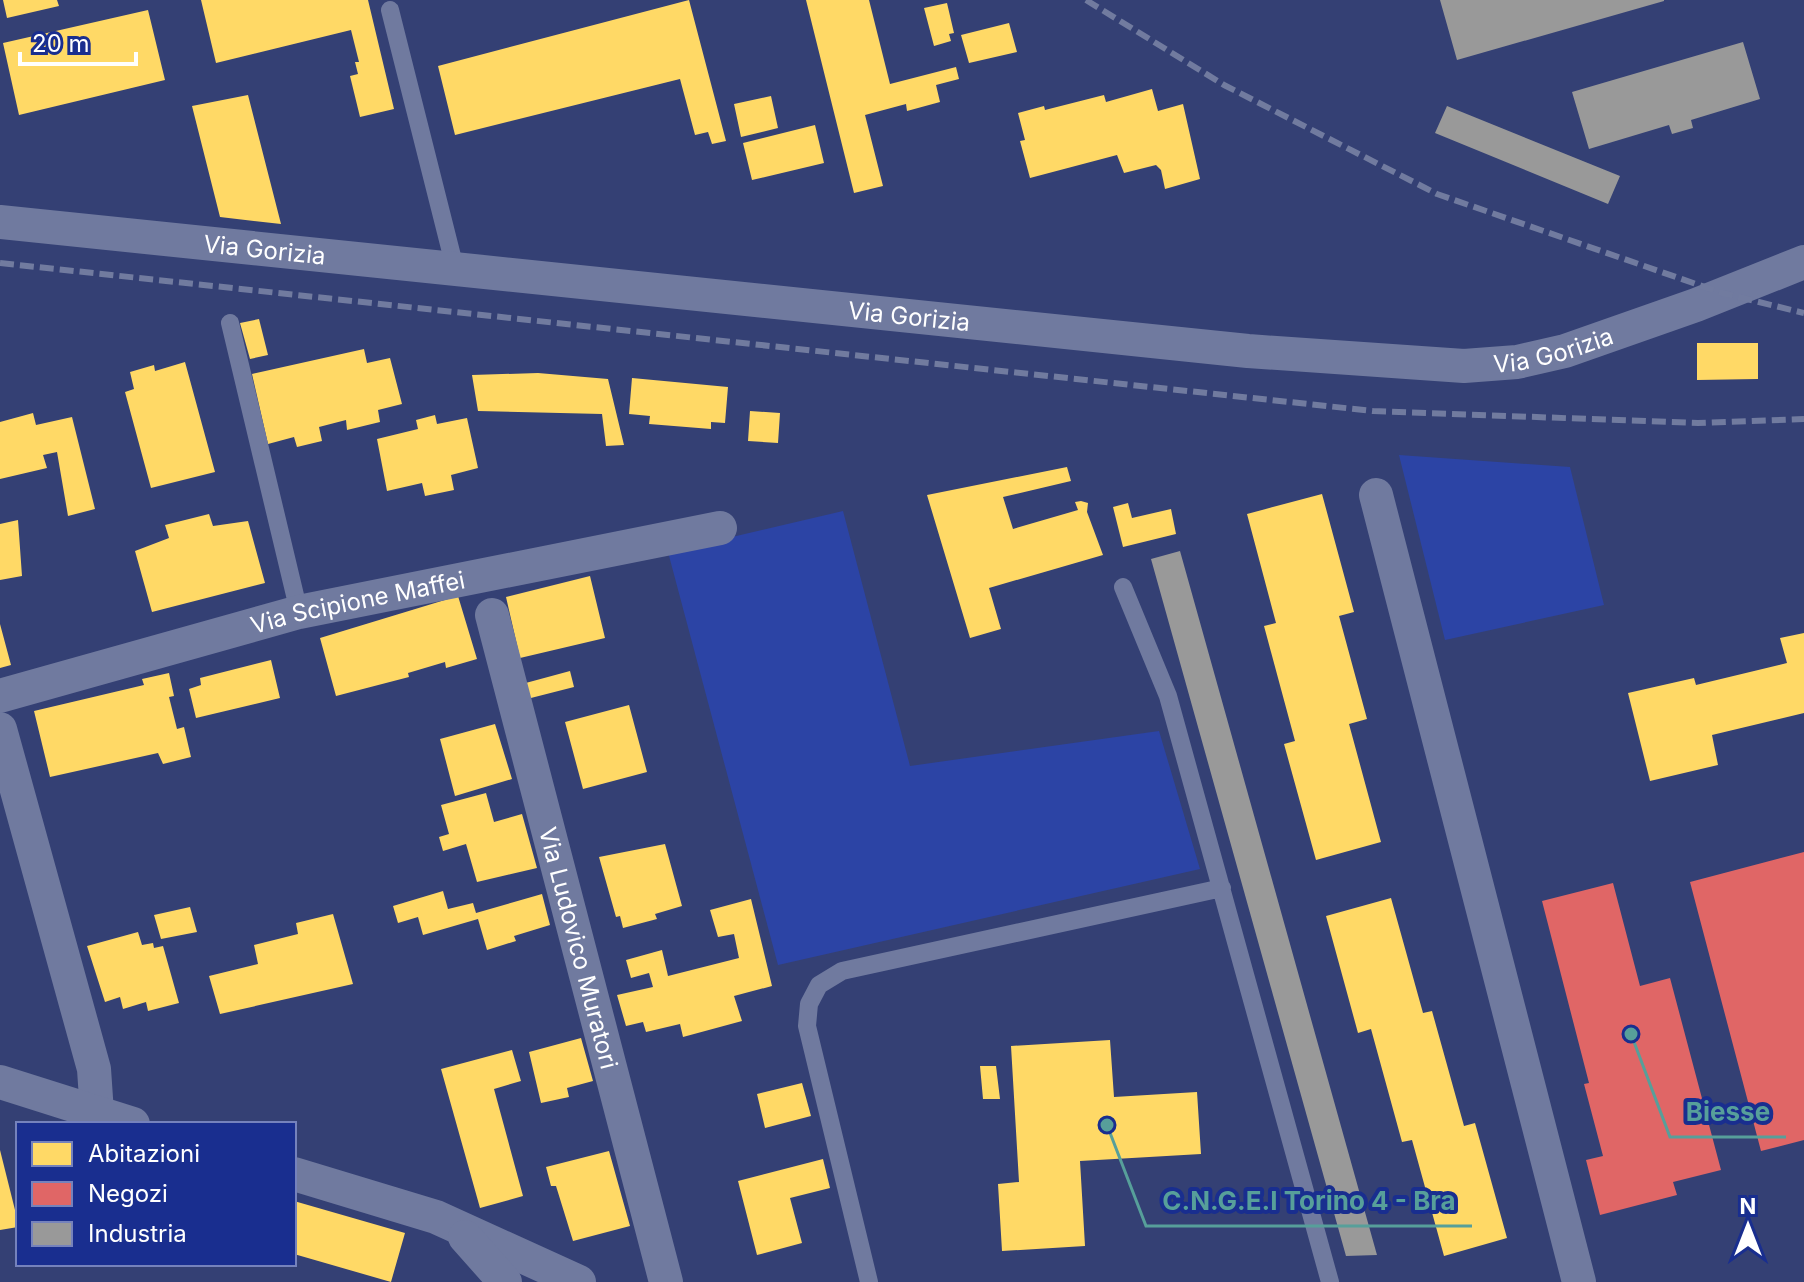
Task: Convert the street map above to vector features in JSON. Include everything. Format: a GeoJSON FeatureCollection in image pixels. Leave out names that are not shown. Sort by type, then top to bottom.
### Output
{"type":"FeatureCollection","features":[{"type":"Feature","properties":{"kind":"street","name":"Via Gorizia"},"geometry":{"type":"LineString","coordinates":[[0,222],[1248,351],[1464,366],[1517,362],[1565,351],[1696,305],[1804,262]]}},
{"type":"Feature","properties":{"kind":"street"},"geometry":{"type":"LineString","coordinates":[[1376,495],[1579,1282]]}},
{"type":"Feature","properties":{"kind":"street","name":"Via Scipione Maffei"},"geometry":{"type":"LineString","coordinates":[[0,696],[299,612],[720,528]]}},
{"type":"Feature","properties":{"kind":"street","name":"Via Ludovico Muratori"},"geometry":{"type":"LineString","coordinates":[[492,615],[666,1282]]}},
{"type":"Feature","properties":{"kind":"street"},"geometry":{"type":"LineString","coordinates":[[0,729],[94,1069],[97,1113]]}},
{"type":"Feature","properties":{"kind":"street"},"geometry":{"type":"LineString","coordinates":[[0,1082],[126,1122]]}},
{"type":"Feature","properties":{"kind":"street"},"geometry":{"type":"LineString","coordinates":[[296,1175],[436,1217],[579,1282]]}},
{"type":"Feature","properties":{"kind":"street"},"geometry":{"type":"LineString","coordinates":[[457,1228],[505,1282]]}},
{"type":"Feature","properties":{"kind":"lane"},"geometry":{"type":"LineString","coordinates":[[390,10],[455,268]]}},
{"type":"Feature","properties":{"kind":"lane"},"geometry":{"type":"LineString","coordinates":[[230,323],[299,612]]}},
{"type":"Feature","properties":{"kind":"lane"},"geometry":{"type":"LineString","coordinates":[[1123,587],[1168,696],[1330,1282]]}},
{"type":"Feature","properties":{"kind":"lane"},"geometry":{"type":"LineString","coordinates":[[869,1282],[811,1050],[809,1004],[819,985],[842,971],[1222,888]]}},
{"type":"Feature","properties":{"kind":"shaded area"},"geometry":{"type":"Polygon","coordinates":[[[1399,455],[1570,467],[1604,605],[1445,640],[1399,455]]]}},
{"type":"Feature","properties":{"kind":"shaded area"},"geometry":{"type":"Polygon","coordinates":[[[843,511],[910,766],[1159,731],[1200,869],[778,965],[668,552],[843,511]]]}},
{"type":"Feature","properties":{"kind":"building: Abitazioni"},"geometry":{"type":"Polygon","coordinates":[[[3,0],[57,0],[59,6],[7,18],[3,0]]]}},
{"type":"Feature","properties":{"kind":"building: Abitazioni"},"geometry":{"type":"Polygon","coordinates":[[[201,0],[368,0],[394,109],[360,117],[350,76],[358,74],[355,62],[359,62],[351,30],[216,63],[201,0]]]}},
{"type":"Feature","properties":{"kind":"building: Abitazioni"},"geometry":{"type":"Polygon","coordinates":[[[689,0],[726,141],[712,144],[708,132],[695,135],[680,79],[455,135],[438,66],[689,0]]]}},
{"type":"Feature","properties":{"kind":"building: Abitazioni"},"geometry":{"type":"Polygon","coordinates":[[[806,0],[869,0],[890,84],[956,67],[959,79],[936,85],[940,102],[907,111],[906,104],[865,115],[883,186],[854,193],[806,0]]]}},
{"type":"Feature","properties":{"kind":"building: Abitazioni"},"geometry":{"type":"Polygon","coordinates":[[[947,3],[954,33],[949,34],[951,41],[934,46],[924,8],[947,3]]]}},
{"type":"Feature","properties":{"kind":"building: Abitazioni"},"geometry":{"type":"Polygon","coordinates":[[[148,10],[165,80],[19,115],[3,43],[148,10]]]}},
{"type":"Feature","properties":{"kind":"building: Abitazioni"},"geometry":{"type":"Polygon","coordinates":[[[1009,23],[1017,52],[969,63],[961,35],[1009,23]]]}},
{"type":"Feature","properties":{"kind":"building: Abitazioni"},"geometry":{"type":"Polygon","coordinates":[[[1152,89],[1158,111],[1183,104],[1200,179],[1165,189],[1161,170],[1156,165],[1124,173],[1117,155],[1030,178],[1020,141],[1025,140],[1018,113],[1044,106],[1045,110],[1104,95],[1106,102],[1152,89]]]}},
{"type":"Feature","properties":{"kind":"building: Abitazioni"},"geometry":{"type":"Polygon","coordinates":[[[248,95],[281,224],[220,217],[192,106],[248,95]]]}},
{"type":"Feature","properties":{"kind":"building: Abitazioni"},"geometry":{"type":"Polygon","coordinates":[[[771,96],[778,128],[741,137],[734,104],[771,96]]]}},
{"type":"Feature","properties":{"kind":"building: Abitazioni"},"geometry":{"type":"Polygon","coordinates":[[[815,125],[824,163],[752,180],[743,143],[815,125]]]}},
{"type":"Feature","properties":{"kind":"building: Abitazioni"},"geometry":{"type":"Polygon","coordinates":[[[259,319],[268,355],[250,359],[240,323],[259,319]]]}},
{"type":"Feature","properties":{"kind":"building: Abitazioni"},"geometry":{"type":"Polygon","coordinates":[[[1697,343],[1758,343],[1758,379],[1697,380],[1697,343]]]}},
{"type":"Feature","properties":{"kind":"building: Abitazioni"},"geometry":{"type":"Polygon","coordinates":[[[364,349],[367,363],[390,358],[402,404],[378,410],[380,422],[347,430],[346,420],[319,427],[322,441],[297,447],[294,437],[268,444],[252,374],[364,349]]]}},
{"type":"Feature","properties":{"kind":"building: Abitazioni"},"geometry":{"type":"Polygon","coordinates":[[[185,362],[215,472],[151,488],[125,392],[134,389],[130,372],[154,365],[155,371],[185,362]]]}},
{"type":"Feature","properties":{"kind":"building: Abitazioni"},"geometry":{"type":"Polygon","coordinates":[[[538,373],[608,379],[624,445],[606,446],[602,414],[478,411],[472,375],[538,373]]]}},
{"type":"Feature","properties":{"kind":"building: Abitazioni"},"geometry":{"type":"Polygon","coordinates":[[[632,378],[728,387],[725,423],[711,422],[711,429],[649,424],[650,416],[629,414],[632,378]]]}},
{"type":"Feature","properties":{"kind":"building: Abitazioni"},"geometry":{"type":"Polygon","coordinates":[[[750,411],[780,413],[778,443],[748,441],[750,411]]]}},
{"type":"Feature","properties":{"kind":"building: Abitazioni"},"geometry":{"type":"Polygon","coordinates":[[[33,413],[36,425],[72,417],[95,509],[68,516],[57,452],[43,455],[47,468],[0,479],[0,422],[33,413]]]}},
{"type":"Feature","properties":{"kind":"building: Abitazioni"},"geometry":{"type":"Polygon","coordinates":[[[435,415],[437,424],[467,418],[478,468],[451,475],[454,490],[425,496],[422,483],[387,491],[377,439],[418,429],[416,420],[435,415]]]}},
{"type":"Feature","properties":{"kind":"building: Abitazioni"},"geometry":{"type":"Polygon","coordinates":[[[1067,467],[1071,481],[1003,497],[1013,529],[1078,510],[1075,502],[1088,503],[1087,512],[1103,555],[989,588],[1001,629],[970,638],[927,495],[1067,467]]]}},
{"type":"Feature","properties":{"kind":"building: Abitazioni"},"geometry":{"type":"Polygon","coordinates":[[[1322,494],[1354,612],[1339,616],[1367,719],[1349,724],[1381,842],[1316,860],[1284,744],[1295,741],[1264,626],[1276,623],[1247,514],[1322,494]]]}},
{"type":"Feature","properties":{"kind":"building: Abitazioni"},"geometry":{"type":"Polygon","coordinates":[[[1128,503],[1132,518],[1171,509],[1176,534],[1123,547],[1113,507],[1128,503]]]}},
{"type":"Feature","properties":{"kind":"building: Abitazioni"},"geometry":{"type":"Polygon","coordinates":[[[209,514],[213,526],[248,521],[265,583],[152,612],[135,551],[169,538],[165,525],[209,514]]]}},
{"type":"Feature","properties":{"kind":"building: Abitazioni"},"geometry":{"type":"Polygon","coordinates":[[[18,520],[22,576],[0,580],[0,524],[18,520]]]}},
{"type":"Feature","properties":{"kind":"building: Abitazioni"},"geometry":{"type":"Polygon","coordinates":[[[590,576],[605,638],[520,658],[506,597],[590,576]]]}},
{"type":"Feature","properties":{"kind":"building: Abitazioni"},"geometry":{"type":"Polygon","coordinates":[[[458,596],[477,659],[446,668],[445,662],[408,673],[409,677],[336,696],[320,638],[458,596]]]}},
{"type":"Feature","properties":{"kind":"building: Abitazioni"},"geometry":{"type":"Polygon","coordinates":[[[0,624],[11,665],[0,668],[0,624]]]}},
{"type":"Feature","properties":{"kind":"building: Abitazioni"},"geometry":{"type":"Polygon","coordinates":[[[1804,633],[1804,713],[1712,735],[1718,765],[1650,781],[1628,693],[1694,678],[1696,685],[1787,663],[1780,638],[1804,633]]]}},
{"type":"Feature","properties":{"kind":"building: Abitazioni"},"geometry":{"type":"Polygon","coordinates":[[[271,660],[280,698],[196,718],[189,689],[201,685],[200,678],[271,660]]]}},
{"type":"Feature","properties":{"kind":"building: Abitazioni"},"geometry":{"type":"Polygon","coordinates":[[[570,671],[574,687],[527,699],[522,684],[570,671]]]}},
{"type":"Feature","properties":{"kind":"building: Abitazioni"},"geometry":{"type":"Polygon","coordinates":[[[169,673],[174,696],[169,697],[177,729],[184,727],[191,757],[163,764],[158,753],[50,777],[34,711],[144,685],[142,679],[169,673]]]}},
{"type":"Feature","properties":{"kind":"building: Abitazioni"},"geometry":{"type":"Polygon","coordinates":[[[629,705],[647,772],[583,789],[565,722],[629,705]]]}},
{"type":"Feature","properties":{"kind":"building: Abitazioni"},"geometry":{"type":"Polygon","coordinates":[[[495,724],[512,779],[455,796],[440,739],[495,724]]]}},
{"type":"Feature","properties":{"kind":"building: Abitazioni"},"geometry":{"type":"Polygon","coordinates":[[[486,793],[494,822],[522,814],[537,868],[477,882],[466,844],[443,851],[439,837],[449,834],[441,805],[486,793]]]}},
{"type":"Feature","properties":{"kind":"building: Abitazioni"},"geometry":{"type":"Polygon","coordinates":[[[665,844],[682,906],[655,914],[657,919],[623,928],[620,916],[616,917],[599,857],[665,844]]]}},
{"type":"Feature","properties":{"kind":"building: Abitazioni"},"geometry":{"type":"Polygon","coordinates":[[[443,891],[448,909],[473,903],[476,913],[542,894],[550,925],[514,936],[516,941],[487,950],[478,919],[423,935],[418,917],[398,923],[393,906],[443,891]]]}},
{"type":"Feature","properties":{"kind":"building: Abitazioni"},"geometry":{"type":"Polygon","coordinates":[[[1391,898],[1423,1013],[1432,1011],[1464,1126],[1475,1123],[1507,1238],[1444,1256],[1412,1140],[1402,1142],[1371,1029],[1358,1033],[1326,916],[1391,898]]]}},
{"type":"Feature","properties":{"kind":"building: Abitazioni"},"geometry":{"type":"Polygon","coordinates":[[[751,899],[772,986],[734,996],[742,1021],[683,1037],[680,1024],[646,1032],[643,1022],[626,1026],[617,995],[653,987],[649,973],[631,978],[626,960],[662,950],[668,976],[739,958],[734,934],[718,937],[710,910],[751,899]]]}},
{"type":"Feature","properties":{"kind":"building: Abitazioni"},"geometry":{"type":"Polygon","coordinates":[[[190,907],[197,932],[161,939],[154,915],[190,907]]]}},
{"type":"Feature","properties":{"kind":"building: Abitazioni"},"geometry":{"type":"Polygon","coordinates":[[[333,914],[353,984],[220,1014],[209,976],[258,964],[254,945],[298,934],[296,923],[333,914]]]}},
{"type":"Feature","properties":{"kind":"building: Abitazioni"},"geometry":{"type":"Polygon","coordinates":[[[138,932],[142,945],[153,943],[154,948],[163,946],[179,1003],[148,1011],[146,1002],[123,1009],[120,997],[105,1002],[87,946],[138,932]]]}},
{"type":"Feature","properties":{"kind":"building: Abitazioni"},"geometry":{"type":"Polygon","coordinates":[[[581,1038],[593,1081],[567,1088],[569,1097],[541,1103],[529,1052],[581,1038]]]}},
{"type":"Feature","properties":{"kind":"building: Abitazioni"},"geometry":{"type":"Polygon","coordinates":[[[1110,1040],[1114,1097],[1197,1092],[1201,1154],[1080,1161],[1085,1246],[1002,1251],[998,1184],[1019,1182],[1011,1046],[1110,1040]]]}},
{"type":"Feature","properties":{"kind":"building: Abitazioni"},"geometry":{"type":"Polygon","coordinates":[[[512,1050],[521,1081],[494,1089],[523,1196],[480,1208],[441,1069],[512,1050]]]}},
{"type":"Feature","properties":{"kind":"building: Abitazioni"},"geometry":{"type":"Polygon","coordinates":[[[980,1066],[996,1066],[1000,1099],[983,1099],[980,1066]]]}},
{"type":"Feature","properties":{"kind":"building: Abitazioni"},"geometry":{"type":"Polygon","coordinates":[[[802,1083],[811,1116],[765,1128],[757,1094],[802,1083]]]}},
{"type":"Feature","properties":{"kind":"building: Abitazioni"},"geometry":{"type":"Polygon","coordinates":[[[0,1150],[16,1214],[16,1227],[0,1230],[0,1150]]]}},
{"type":"Feature","properties":{"kind":"building: Abitazioni"},"geometry":{"type":"Polygon","coordinates":[[[609,1151],[630,1226],[573,1241],[556,1186],[551,1186],[546,1167],[609,1151]]]}},
{"type":"Feature","properties":{"kind":"building: Abitazioni"},"geometry":{"type":"Polygon","coordinates":[[[823,1159],[830,1188],[790,1198],[802,1243],[757,1255],[738,1181],[823,1159]]]}},
{"type":"Feature","properties":{"kind":"building: Abitazioni"},"geometry":{"type":"Polygon","coordinates":[[[296,1202],[405,1233],[391,1282],[296,1255],[296,1202]]]}},
{"type":"Feature","properties":{"kind":"building: Negozi"},"geometry":{"type":"Polygon","coordinates":[[[1804,852],[1804,1140],[1761,1151],[1690,882],[1804,852]]]}},
{"type":"Feature","properties":{"kind":"building: Negozi"},"geometry":{"type":"Polygon","coordinates":[[[1613,883],[1640,986],[1670,978],[1721,1170],[1673,1182],[1677,1195],[1600,1215],[1586,1160],[1603,1156],[1584,1084],[1589,1083],[1542,901],[1613,883]]]}},
{"type":"Feature","properties":{"kind":"building: Industria"},"geometry":{"type":"Polygon","coordinates":[[[1440,0],[1664,0],[1664,1],[1457,60],[1440,0]]]}},
{"type":"Feature","properties":{"kind":"building: Industria"},"geometry":{"type":"Polygon","coordinates":[[[1743,42],[1760,99],[1691,120],[1693,128],[1672,134],[1669,125],[1589,149],[1572,92],[1743,42]]]}},
{"type":"Feature","properties":{"kind":"building: Industria"},"geometry":{"type":"Polygon","coordinates":[[[1447,106],[1620,176],[1608,204],[1435,133],[1447,106]]]}},
{"type":"Feature","properties":{"kind":"building: Industria"},"geometry":{"type":"Polygon","coordinates":[[[1180,551],[1377,1255],[1346,1256],[1151,559],[1180,551]]]}},
{"type":"Feature","properties":{"kind":"railway"},"geometry":{"type":"LineString","coordinates":[[1086,0],[1224,85],[1437,194],[1722,293],[1804,313]]}},
{"type":"Feature","properties":{"kind":"railway"},"geometry":{"type":"LineString","coordinates":[[0,263],[1373,411],[1698,423],[1804,419]]}},
{"type":"Feature","properties":{"kind":"place","name":"Biesse"},"geometry":{"type":"Point","coordinates":[1631,1034]}},
{"type":"Feature","properties":{"kind":"place","name":"C.N.G.E.I Torino 4 - Bra"},"geometry":{"type":"Point","coordinates":[1107,1125]}}]}
